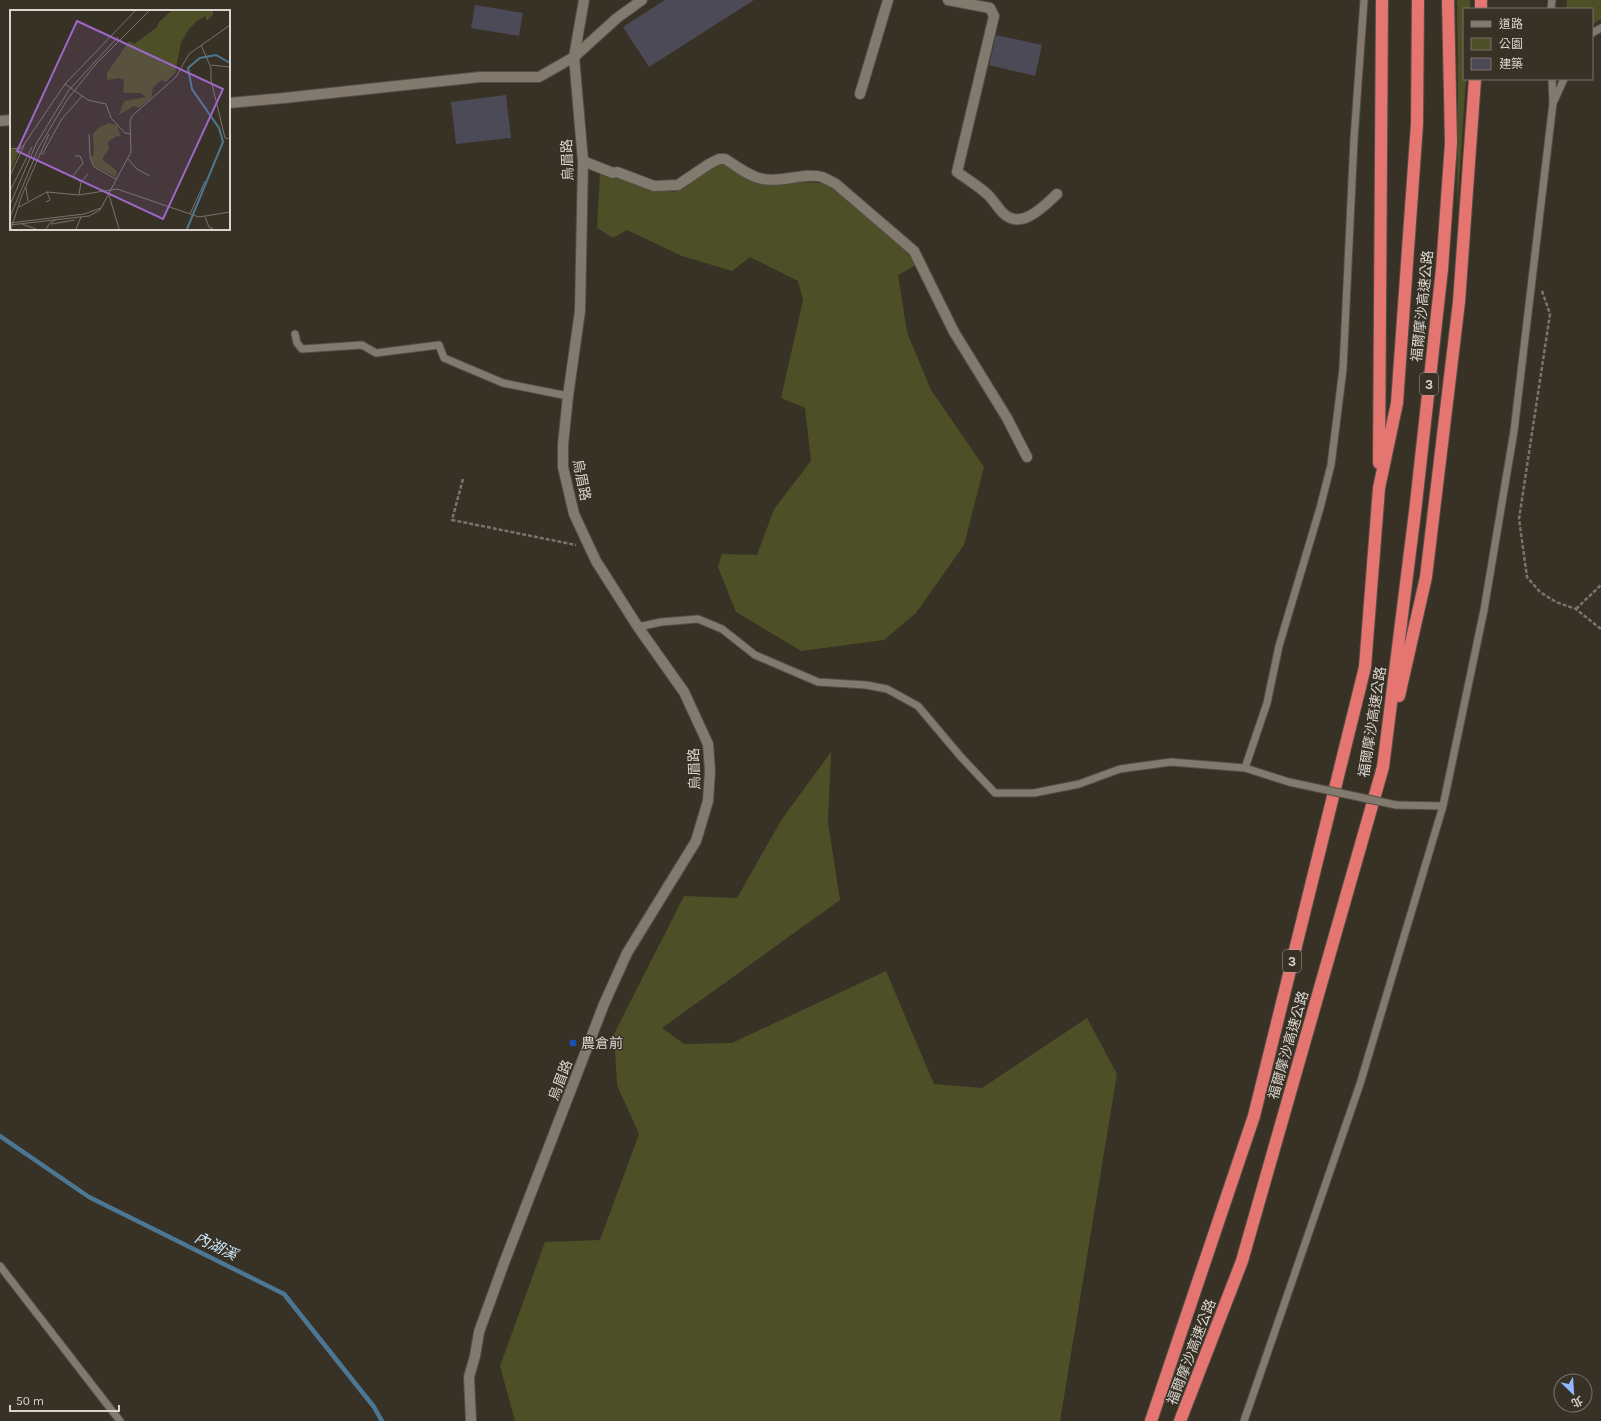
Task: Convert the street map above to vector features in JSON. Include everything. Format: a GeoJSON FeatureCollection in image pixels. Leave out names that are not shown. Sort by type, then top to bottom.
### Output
{"type":"FeatureCollection","features":[{"type":"Feature","properties":{"kind":"highway"},"geometry":{"type":"LineString","coordinates":[[1379,488],[1382,0]]}},
{"type":"Feature","properties":{"kind":"highway","name":"福爾摩沙高速公路"},"geometry":{"type":"LineString","coordinates":[[1151,1421],[1254,1116],[1365,667],[1379,488],[1397,403],[1417,124],[1418,0]]}},
{"type":"Feature","properties":{"kind":"highway","name":"福爾摩沙高速公路"},"geometry":{"type":"LineString","coordinates":[[1180,1421],[1242,1261],[1384,767],[1414,520],[1442,269],[1451,143],[1448,0]]}},
{"type":"Feature","properties":{"kind":"highway"},"geometry":{"type":"LineString","coordinates":[[1384,767],[1426,577],[1459,302],[1475,80]]}},
{"type":"Feature","properties":{"kind":"main road","name":"烏眉路"},"geometry":{"type":"LineString","coordinates":[[471,1421],[468,1377],[475,1356],[479,1332],[504,1263],[604,1004],[627,953],[696,841],[708,801],[710,771],[708,744],[684,692],[638,627],[596,561],[574,514],[563,467],[563,445],[568,396],[580,311],[583,161],[574,57],[584,0]]}},
{"type":"Feature","properties":{"kind":"main road"},"geometry":{"type":"LineString","coordinates":[[230,102],[284,98],[480,77],[539,77],[574,57],[617,18],[642,0]]}},
{"type":"Feature","properties":{"kind":"main road"},"geometry":{"type":"LineString","coordinates":[[860,94],[888,0]]}},
{"type":"Feature","properties":{"kind":"main road"},"geometry":{"type":"LineString","coordinates":[[948,0],[990,8],[994,16],[957,172],[987,194],[1004,214],[1014,219],[1027,217],[1040,210],[1057,194]]}},
{"type":"Feature","properties":{"kind":"main road"},"geometry":{"type":"LineString","coordinates":[[0,121],[10,120]]}},
{"type":"Feature","properties":{"kind":"main road"},"geometry":{"type":"LineString","coordinates":[[583,161],[654,186],[678,185],[709,164],[720,159],[725,159],[764,180],[814,176],[823,177],[836,184],[914,251],[954,332],[1007,418],[1027,457]]}},
{"type":"Feature","properties":{"kind":"lane"},"geometry":{"type":"LineString","coordinates":[[1245,768],[1267,703],[1279,646],[1320,508],[1330,465],[1343,369],[1354,139],[1364,0]]}},
{"type":"Feature","properties":{"kind":"lane"},"geometry":{"type":"LineString","coordinates":[[1244,1421],[1360,1084],[1443,806],[1484,610],[1514,431],[1553,103],[1552,80]]}},
{"type":"Feature","properties":{"kind":"lane"},"geometry":{"type":"LineString","coordinates":[[1553,103],[1564,80]]}},
{"type":"Feature","properties":{"kind":"lane"},"geometry":{"type":"LineString","coordinates":[[295,334],[297,343],[302,349],[362,345],[376,353],[439,345],[444,358],[504,382],[568,396]]}},
{"type":"Feature","properties":{"kind":"lane"},"geometry":{"type":"LineString","coordinates":[[638,627],[661,622],[698,619],[722,628],[755,655],[818,682],[866,685],[887,689],[918,706],[995,793],[1034,793],[1079,784],[1120,769],[1171,762],[1245,768],[1289,782],[1396,805],[1443,806]]}},
{"type":"Feature","properties":{"kind":"lane"},"geometry":{"type":"LineString","coordinates":[[0,1266],[120,1421]]}},
{"type":"Feature","properties":{"kind":"path"},"geometry":{"type":"LineString","coordinates":[[1533,268],[1550,314],[1519,519],[1527,577],[1540,592],[1556,602],[1576,609],[1601,629]]}},
{"type":"Feature","properties":{"kind":"path"},"geometry":{"type":"LineString","coordinates":[[462,479],[452,520],[590,547]]}},
{"type":"Feature","properties":{"kind":"path"},"geometry":{"type":"LineString","coordinates":[[1576,609],[1601,585]]}},
{"type":"Feature","properties":{"kind":"green space"},"geometry":{"type":"Polygon","coordinates":[[[1457,0],[1470,0],[1470,8],[1463,8],[1463,80],[1466,80],[1457,210],[1457,0]]]}},
{"type":"Feature","properties":{"kind":"green space"},"geometry":{"type":"Polygon","coordinates":[[[1567,0],[1601,0],[1601,19],[1593,24],[1593,8],[1566,8],[1567,0]]]}},
{"type":"Feature","properties":{"kind":"green space"},"geometry":{"type":"Polygon","coordinates":[[[722,162],[757,180],[841,184],[922,262],[898,275],[907,332],[931,390],[984,467],[964,545],[916,613],[884,640],[801,651],[736,612],[718,567],[722,554],[757,555],[774,509],[811,461],[805,408],[781,398],[803,300],[798,281],[750,257],[732,271],[682,256],[627,230],[613,238],[597,228],[600,174],[674,192],[722,162]]]}},
{"type":"Feature","properties":{"kind":"green space"},"geometry":{"type":"Polygon","coordinates":[[[831,752],[828,823],[840,900],[662,1028],[684,1044],[732,1043],[886,971],[934,1084],[982,1088],[1087,1018],[1117,1074],[1060,1421],[515,1421],[500,1366],[545,1242],[600,1240],[639,1134],[617,1085],[614,1034],[684,896],[737,898],[782,819],[831,752]]]}},
{"type":"Feature","properties":{"kind":"building"},"geometry":{"type":"Polygon","coordinates":[[[665,0],[754,0],[649,67],[623,27],[665,0]]]}},
{"type":"Feature","properties":{"kind":"building"},"geometry":{"type":"Polygon","coordinates":[[[475,5],[523,13],[519,36],[471,28],[475,5]]]}},
{"type":"Feature","properties":{"kind":"building"},"geometry":{"type":"Polygon","coordinates":[[[996,35],[1042,45],[1035,76],[989,65],[996,35]]]}},
{"type":"Feature","properties":{"kind":"building"},"geometry":{"type":"Polygon","coordinates":[[[506,95],[511,138],[456,144],[451,102],[506,95]]]}},
{"type":"Feature","properties":{"kind":"waterway","name":"內湖溪"},"geometry":{"type":"LineString","coordinates":[[0,1136],[89,1197],[284,1294],[374,1407],[382,1421]]}},
{"type":"Feature","properties":{"kind":"place","name":"農倉前"},"geometry":{"type":"Point","coordinates":[573,1043]}}]}
